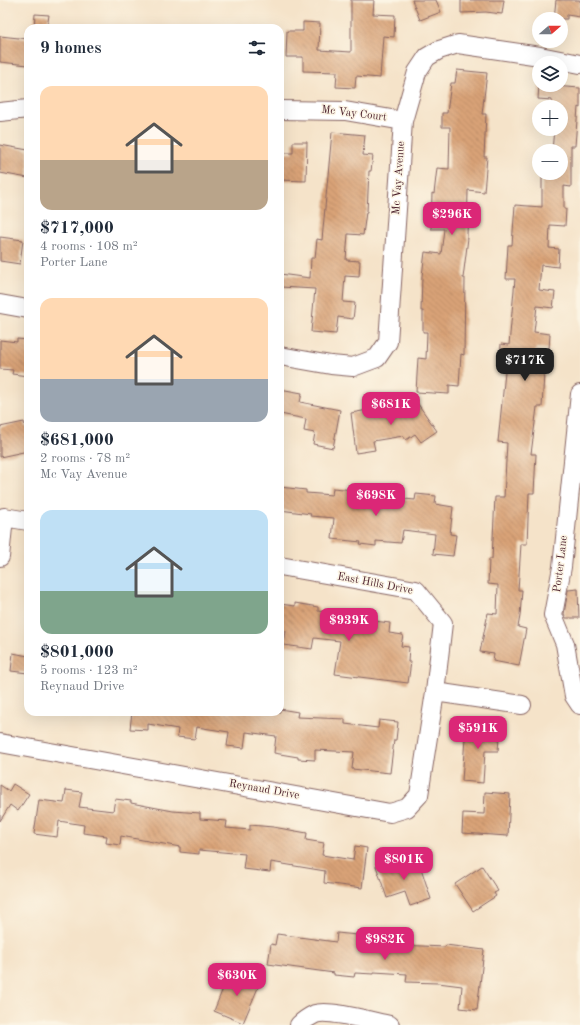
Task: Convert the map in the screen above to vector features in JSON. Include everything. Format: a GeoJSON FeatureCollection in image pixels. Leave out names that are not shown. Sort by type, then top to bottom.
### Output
{"type":"FeatureCollection","features":[{"type":"Feature","properties":{"kind":"street","name":"Mc Vay Avenue"},"geometry":{"type":"LineString","coordinates":[[284,357],[331,365],[353,367],[377,358],[388,342],[403,121],[417,72],[427,57],[439,50],[458,44],[540,56],[580,64]]}},
{"type":"Feature","properties":{"kind":"street"},"geometry":{"type":"LineString","coordinates":[[0,112],[24,109]]}},
{"type":"Feature","properties":{"kind":"street","name":"Mc Vay Court"},"geometry":{"type":"LineString","coordinates":[[284,110],[345,111],[403,121]]}},
{"type":"Feature","properties":{"kind":"street"},"geometry":{"type":"LineString","coordinates":[[0,304],[24,308]]}},
{"type":"Feature","properties":{"kind":"street","name":"Porter Lane"},"geometry":{"type":"LineString","coordinates":[[580,394],[573,520],[553,615],[565,644],[574,696],[580,705]]}},
{"type":"Feature","properties":{"kind":"street"},"geometry":{"type":"LineString","coordinates":[[0,557],[4,517],[24,520]]}},
{"type":"Feature","properties":{"kind":"street","name":"East Hills Drive"},"geometry":{"type":"LineString","coordinates":[[284,567],[416,590],[443,624],[435,692]]}},
{"type":"Feature","properties":{"kind":"street"},"geometry":{"type":"LineString","coordinates":[[435,692],[522,705]]}},
{"type":"Feature","properties":{"kind":"street","name":"Reynaud Drive"},"geometry":{"type":"LineString","coordinates":[[0,743],[390,813],[407,808],[419,794],[435,692]]}},
{"type":"Feature","properties":{"kind":"street"},"geometry":{"type":"LineString","coordinates":[[299,1025],[304,1020],[316,1014],[329,1013],[390,1025]]}},
{"type":"Feature","properties":{"kind":"building"},"geometry":{"type":"Polygon","coordinates":[[[351,0],[374,0],[373,14],[395,15],[394,37],[383,36],[380,78],[356,76],[355,88],[336,87],[337,72],[303,71],[303,57],[286,57],[287,31],[303,31],[303,22],[320,23],[319,50],[351,52],[351,0]]]}},
{"type":"Feature","properties":{"kind":"building"},"geometry":{"type":"Polygon","coordinates":[[[412,0],[436,0],[441,12],[420,20],[412,0]]]}},
{"type":"Feature","properties":{"kind":"building"},"geometry":{"type":"Polygon","coordinates":[[[461,0],[504,0],[502,14],[486,12],[461,13],[461,0]]]}},
{"type":"Feature","properties":{"kind":"building"},"geometry":{"type":"Polygon","coordinates":[[[556,0],[580,0],[580,17],[568,15],[568,12],[555,12],[556,0]]]}},
{"type":"Feature","properties":{"kind":"building"},"geometry":{"type":"Polygon","coordinates":[[[35,14],[49,15],[48,24],[34,24],[35,14]]]}},
{"type":"Feature","properties":{"kind":"building"},"geometry":{"type":"Polygon","coordinates":[[[0,36],[24,39],[24,65],[0,62],[0,36]]]}},
{"type":"Feature","properties":{"kind":"building"},"geometry":{"type":"Polygon","coordinates":[[[457,70],[487,73],[482,114],[486,114],[484,157],[487,157],[484,192],[468,190],[468,238],[463,278],[465,278],[464,355],[461,354],[459,386],[449,385],[449,394],[416,392],[418,358],[426,359],[427,332],[423,332],[423,311],[421,311],[422,276],[425,252],[441,254],[444,229],[431,229],[432,193],[434,194],[437,168],[449,169],[450,127],[442,127],[442,113],[447,113],[451,83],[455,83],[457,70]]]}},
{"type":"Feature","properties":{"kind":"building"},"geometry":{"type":"Polygon","coordinates":[[[568,87],[580,88],[580,108],[578,107],[575,146],[571,146],[571,187],[564,186],[564,209],[566,209],[565,226],[550,225],[549,248],[559,249],[558,267],[541,265],[539,290],[555,292],[553,308],[537,306],[534,332],[550,334],[549,349],[536,348],[534,373],[544,374],[542,407],[537,407],[531,454],[536,454],[534,493],[529,493],[527,544],[521,544],[518,590],[522,590],[518,627],[526,629],[519,666],[493,661],[494,654],[480,652],[488,613],[497,614],[498,585],[488,584],[489,559],[492,559],[495,497],[504,497],[507,443],[498,442],[506,362],[500,362],[501,344],[509,345],[515,279],[506,279],[508,245],[512,245],[515,205],[542,207],[542,180],[568,180],[568,144],[553,144],[553,136],[568,136],[568,100],[538,99],[538,92],[568,92],[568,87]]]}},
{"type":"Feature","properties":{"kind":"building"},"geometry":{"type":"Polygon","coordinates":[[[332,132],[365,135],[363,155],[373,156],[371,171],[369,171],[367,212],[363,235],[348,234],[346,260],[360,261],[359,277],[345,276],[343,302],[355,303],[353,319],[338,317],[336,334],[311,332],[315,289],[284,287],[284,275],[310,278],[311,258],[315,258],[317,239],[322,240],[332,132]]]}},
{"type":"Feature","properties":{"kind":"building"},"geometry":{"type":"Polygon","coordinates":[[[293,142],[307,142],[306,181],[284,180],[284,153],[293,153],[293,142]]]}},
{"type":"Feature","properties":{"kind":"building"},"geometry":{"type":"Polygon","coordinates":[[[0,145],[24,149],[24,177],[0,173],[0,145]]]}},
{"type":"Feature","properties":{"kind":"building"},"geometry":{"type":"Polygon","coordinates":[[[0,237],[23,240],[20,264],[0,261],[0,237]]]}},
{"type":"Feature","properties":{"kind":"building"},"geometry":{"type":"Polygon","coordinates":[[[17,339],[24,340],[24,376],[12,374],[13,370],[0,369],[0,340],[17,342],[17,339]]]}},
{"type":"Feature","properties":{"kind":"building"},"geometry":{"type":"Polygon","coordinates":[[[284,390],[302,393],[300,402],[340,410],[333,448],[313,444],[315,433],[304,431],[306,419],[284,415],[284,390]]]}},
{"type":"Feature","properties":{"kind":"building"},"geometry":{"type":"Polygon","coordinates":[[[413,397],[437,431],[421,442],[415,434],[406,440],[403,436],[373,441],[375,450],[356,453],[351,413],[368,410],[369,417],[390,414],[413,397]]]}},
{"type":"Feature","properties":{"kind":"building"},"geometry":{"type":"Polygon","coordinates":[[[24,422],[24,452],[0,457],[0,427],[24,422]]]}},
{"type":"Feature","properties":{"kind":"building"},"geometry":{"type":"Polygon","coordinates":[[[284,487],[306,490],[306,493],[332,495],[333,488],[354,490],[353,501],[383,504],[384,497],[415,500],[416,494],[436,496],[435,504],[453,507],[450,534],[456,535],[453,556],[433,554],[435,534],[403,530],[401,543],[376,541],[376,546],[360,544],[361,542],[332,539],[334,518],[310,516],[311,514],[284,511],[284,487]]]}},
{"type":"Feature","properties":{"kind":"building"},"geometry":{"type":"Polygon","coordinates":[[[578,589],[579,618],[566,618],[564,614],[568,590],[578,589]]]}},
{"type":"Feature","properties":{"kind":"building"},"geometry":{"type":"Polygon","coordinates":[[[295,603],[318,607],[318,611],[358,617],[358,619],[390,623],[389,633],[403,635],[401,646],[409,647],[408,662],[411,662],[408,683],[335,674],[340,641],[314,638],[312,649],[284,645],[286,631],[284,631],[284,605],[295,606],[295,603]]]}},
{"type":"Feature","properties":{"kind":"building"},"geometry":{"type":"Polygon","coordinates":[[[13,653],[24,655],[24,673],[11,671],[13,653]]]}},
{"type":"Feature","properties":{"kind":"building"},"geometry":{"type":"Polygon","coordinates":[[[284,710],[298,712],[297,717],[345,719],[345,724],[378,728],[379,720],[398,722],[390,773],[352,769],[354,752],[315,750],[315,760],[298,759],[298,757],[274,753],[276,736],[246,732],[244,748],[227,746],[229,732],[197,727],[195,739],[177,737],[178,729],[148,724],[148,730],[130,729],[132,716],[284,716],[284,710]]]}},
{"type":"Feature","properties":{"kind":"building"},"geometry":{"type":"Polygon","coordinates":[[[466,723],[500,725],[498,751],[485,751],[483,783],[462,781],[466,723]]]}},
{"type":"Feature","properties":{"kind":"building"},"geometry":{"type":"Polygon","coordinates":[[[13,784],[29,794],[18,811],[10,805],[0,821],[0,785],[9,791],[13,784]]]}},
{"type":"Feature","properties":{"kind":"building"},"geometry":{"type":"Polygon","coordinates":[[[66,790],[82,792],[79,807],[113,811],[115,799],[131,801],[131,803],[173,811],[200,813],[200,819],[227,821],[226,828],[250,830],[250,825],[273,827],[307,833],[306,840],[324,843],[322,855],[353,860],[355,846],[367,848],[362,888],[324,883],[325,871],[271,862],[270,872],[243,869],[245,854],[199,850],[199,854],[180,852],[180,847],[121,836],[120,845],[106,843],[107,836],[83,833],[84,825],[59,821],[57,837],[34,834],[39,800],[64,803],[66,790]]]}},
{"type":"Feature","properties":{"kind":"building"},"geometry":{"type":"Polygon","coordinates":[[[485,792],[510,794],[508,836],[462,833],[463,813],[484,814],[485,792]]]}},
{"type":"Feature","properties":{"kind":"building"},"geometry":{"type":"Polygon","coordinates":[[[418,859],[431,899],[410,906],[405,892],[387,898],[376,866],[393,861],[395,867],[418,859]]]}},
{"type":"Feature","properties":{"kind":"building"},"geometry":{"type":"Polygon","coordinates":[[[482,866],[498,891],[494,893],[496,896],[473,911],[455,884],[482,866]]]}},
{"type":"Feature","properties":{"kind":"building"},"geometry":{"type":"Polygon","coordinates":[[[337,933],[377,937],[376,944],[445,947],[446,945],[484,950],[477,1010],[460,1008],[462,986],[438,983],[406,982],[407,974],[374,972],[374,974],[355,973],[354,977],[268,964],[271,944],[275,945],[277,934],[336,942],[337,933]]]}},
{"type":"Feature","properties":{"kind":"building"},"geometry":{"type":"Polygon","coordinates":[[[230,971],[260,983],[243,1023],[214,1011],[230,971]]]}}]}
